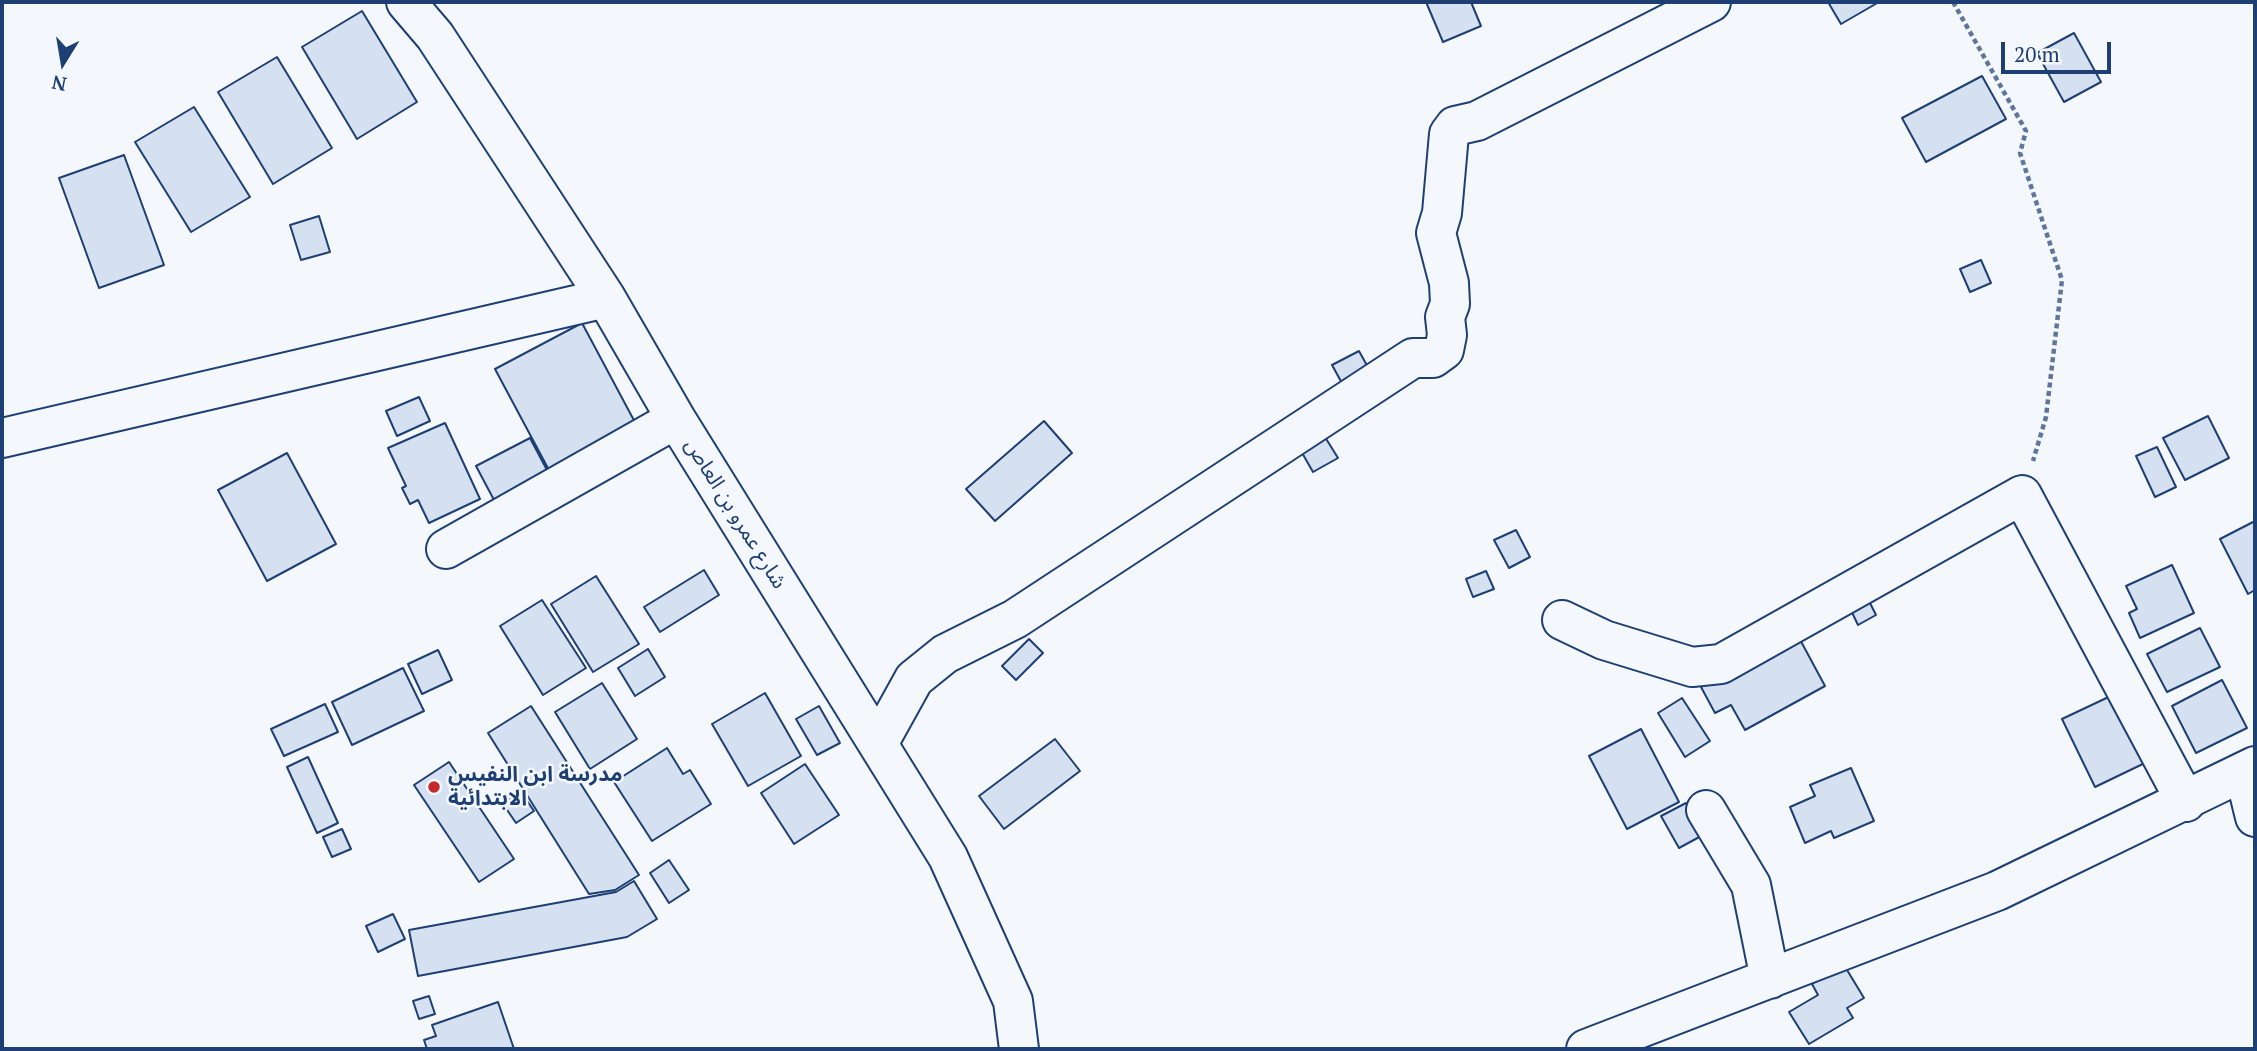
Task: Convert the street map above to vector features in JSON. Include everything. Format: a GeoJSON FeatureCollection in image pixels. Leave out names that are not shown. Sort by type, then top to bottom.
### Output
{"type":"FeatureCollection","features":[{"type":"Feature","properties":{"kind":"street","name":"شارع عمرو بن العاص"},"geometry":{"type":"LineString","coordinates":[[406,2],[435,36],[606,298],[676,419],[948,857],[1013,1001],[1018,1049]]}},
{"type":"Feature","properties":{"kind":"street"},"geometry":{"type":"LineString","coordinates":[[878,744],[914,679],[945,654],[1015,619],[1413,358],[1433,358],[1444,350],[1450,283],[1436,233],[1442,213],[1449,134],[1455,127],[1477,121],[1711,2]]}},
{"type":"Feature","properties":{"kind":"street"},"geometry":{"type":"LineString","coordinates":[[2,438],[606,298]]}},
{"type":"Feature","properties":{"kind":"street"},"geometry":{"type":"LineString","coordinates":[[446,549],[676,419]]}},
{"type":"Feature","properties":{"kind":"street"},"geometry":{"type":"LineString","coordinates":[[1562,620],[1604,640],[1692,667],[1721,664],[2022,495],[2186,802]]}},
{"type":"Feature","properties":{"kind":"street"},"geometry":{"type":"LineString","coordinates":[[1586,1049],[1997,891],[2250,769],[2255,817]]}},
{"type":"Feature","properties":{"kind":"street"},"geometry":{"type":"LineString","coordinates":[[1706,810],[1751,885],[1770,979]]}},
{"type":"Feature","properties":{"kind":"path"},"geometry":{"type":"LineString","coordinates":[[1953,2],[2026,131],[2020,153],[2062,280],[2046,417],[2022,495]]}},
{"type":"Feature","properties":{"kind":"building"},"geometry":{"type":"Polygon","coordinates":[[[1426,2],[1471,2],[1481,26],[1443,42],[1426,2]]]}},
{"type":"Feature","properties":{"kind":"building"},"geometry":{"type":"Polygon","coordinates":[[[1828,2],[1879,2],[1841,24],[1828,2]]]}},
{"type":"Feature","properties":{"kind":"building"},"geometry":{"type":"Polygon","coordinates":[[[362,11],[417,102],[357,139],[302,47],[362,11]]]}},
{"type":"Feature","properties":{"kind":"building"},"geometry":{"type":"Polygon","coordinates":[[[2074,33],[2101,82],[2064,102],[2037,53],[2074,33]]]}},
{"type":"Feature","properties":{"kind":"building"},"geometry":{"type":"Polygon","coordinates":[[[277,57],[332,148],[273,184],[218,92],[277,57]]]}},
{"type":"Feature","properties":{"kind":"building"},"geometry":{"type":"Polygon","coordinates":[[[1982,76],[2006,119],[1926,162],[1902,118],[1982,76]]]}},
{"type":"Feature","properties":{"kind":"building"},"geometry":{"type":"Polygon","coordinates":[[[194,107],[250,197],[191,232],[135,142],[194,107]]]}},
{"type":"Feature","properties":{"kind":"building"},"geometry":{"type":"Polygon","coordinates":[[[124,155],[164,265],[99,288],[59,178],[124,155]]]}},
{"type":"Feature","properties":{"kind":"building"},"geometry":{"type":"Polygon","coordinates":[[[319,216],[330,252],[301,260],[290,225],[319,216]]]}},
{"type":"Feature","properties":{"kind":"building"},"geometry":{"type":"Polygon","coordinates":[[[1981,260],[1991,283],[1970,292],[1960,269],[1981,260]]]}},
{"type":"Feature","properties":{"kind":"building"},"geometry":{"type":"Polygon","coordinates":[[[582,323],[637,426],[550,472],[495,369],[582,323]]]}},
{"type":"Feature","properties":{"kind":"building"},"geometry":{"type":"Polygon","coordinates":[[[1359,351],[1370,371],[1343,385],[1332,365],[1359,351]]]}},
{"type":"Feature","properties":{"kind":"building"},"geometry":{"type":"Polygon","coordinates":[[[419,397],[430,421],[397,436],[386,411],[419,397]]]}},
{"type":"Feature","properties":{"kind":"building"},"geometry":{"type":"Polygon","coordinates":[[[2208,416],[2229,458],[2185,480],[2163,438],[2208,416]]]}},
{"type":"Feature","properties":{"kind":"building"},"geometry":{"type":"Polygon","coordinates":[[[1044,421],[1072,453],[995,521],[966,489],[1044,421]]]}},
{"type":"Feature","properties":{"kind":"building"},"geometry":{"type":"Polygon","coordinates":[[[445,423],[480,499],[429,523],[418,500],[410,504],[402,488],[406,486],[388,448],[445,423]]]}},
{"type":"Feature","properties":{"kind":"building"},"geometry":{"type":"Polygon","coordinates":[[[1325,437],[1338,458],[1313,472],[1301,451],[1325,437]]]}},
{"type":"Feature","properties":{"kind":"building"},"geometry":{"type":"Polygon","coordinates":[[[530,438],[548,472],[494,500],[476,466],[530,438]]]}},
{"type":"Feature","properties":{"kind":"building"},"geometry":{"type":"Polygon","coordinates":[[[2157,447],[2176,487],[2155,497],[2136,456],[2157,447]]]}},
{"type":"Feature","properties":{"kind":"building"},"geometry":{"type":"Polygon","coordinates":[[[287,453],[336,544],[267,581],[218,490],[287,453]]]}},
{"type":"Feature","properties":{"kind":"building"},"geometry":{"type":"Polygon","coordinates":[[[2255,521],[2255,590],[2248,594],[2220,539],[2255,521]]]}},
{"type":"Feature","properties":{"kind":"building"},"geometry":{"type":"Polygon","coordinates":[[[1516,530],[1530,557],[1509,568],[1494,540],[1516,530]]]}},
{"type":"Feature","properties":{"kind":"building"},"geometry":{"type":"Polygon","coordinates":[[[2172,565],[2194,613],[2140,638],[2129,613],[2137,609],[2126,586],[2172,565]]]}},
{"type":"Feature","properties":{"kind":"building"},"geometry":{"type":"Polygon","coordinates":[[[704,570],[719,595],[660,632],[644,607],[704,570]]]}},
{"type":"Feature","properties":{"kind":"building"},"geometry":{"type":"Polygon","coordinates":[[[1486,571],[1494,589],[1473,597],[1466,579],[1486,571]]]}},
{"type":"Feature","properties":{"kind":"building"},"geometry":{"type":"Polygon","coordinates":[[[596,576],[639,644],[593,672],[551,604],[596,576]]]}},
{"type":"Feature","properties":{"kind":"building"},"geometry":{"type":"Polygon","coordinates":[[[1866,595],[1876,615],[1858,625],[1848,604],[1866,595]]]}},
{"type":"Feature","properties":{"kind":"building"},"geometry":{"type":"Polygon","coordinates":[[[542,600],[586,668],[543,695],[500,626],[542,600]]]}},
{"type":"Feature","properties":{"kind":"building"},"geometry":{"type":"Polygon","coordinates":[[[2200,628],[2220,667],[2167,692],[2147,654],[2200,628]]]}},
{"type":"Feature","properties":{"kind":"building"},"geometry":{"type":"Polygon","coordinates":[[[1797,634],[1825,686],[1745,730],[1731,705],[1715,713],[1701,687],[1797,634]]]}},
{"type":"Feature","properties":{"kind":"building"},"geometry":{"type":"Polygon","coordinates":[[[1029,639],[1043,653],[1016,680],[1002,666],[1029,639]]]}},
{"type":"Feature","properties":{"kind":"building"},"geometry":{"type":"Polygon","coordinates":[[[648,649],[665,677],[635,696],[618,668],[648,649]]]}},
{"type":"Feature","properties":{"kind":"building"},"geometry":{"type":"Polygon","coordinates":[[[438,650],[452,680],[422,694],[408,664],[438,650]]]}},
{"type":"Feature","properties":{"kind":"building"},"geometry":{"type":"Polygon","coordinates":[[[403,668],[424,711],[352,745],[332,702],[403,668]]]}},
{"type":"Feature","properties":{"kind":"building"},"geometry":{"type":"Polygon","coordinates":[[[2222,680],[2247,728],[2196,753],[2172,706],[2222,680]]]}},
{"type":"Feature","properties":{"kind":"building"},"geometry":{"type":"Polygon","coordinates":[[[602,683],[637,739],[590,769],[555,712],[602,683]]]}},
{"type":"Feature","properties":{"kind":"building"},"geometry":{"type":"Polygon","coordinates":[[[765,693],[801,756],[748,786],[712,724],[765,693]]]}},
{"type":"Feature","properties":{"kind":"building"},"geometry":{"type":"Polygon","coordinates":[[[2117,693],[2149,761],[2095,787],[2062,719],[2117,693]]]}},
{"type":"Feature","properties":{"kind":"building"},"geometry":{"type":"Polygon","coordinates":[[[1682,698],[1710,741],[1685,757],[1658,713],[1682,698]]]}},
{"type":"Feature","properties":{"kind":"building"},"geometry":{"type":"Polygon","coordinates":[[[325,704],[338,732],[284,756],[271,729],[325,704]]]}},
{"type":"Feature","properties":{"kind":"building"},"geometry":{"type":"Polygon","coordinates":[[[531,706],[639,875],[615,890],[589,894],[488,733],[531,706]]]}},
{"type":"Feature","properties":{"kind":"building"},"geometry":{"type":"Polygon","coordinates":[[[819,706],[840,743],[817,755],[796,719],[819,706]]]}},
{"type":"Feature","properties":{"kind":"building"},"geometry":{"type":"Polygon","coordinates":[[[1641,729],[1679,802],[1627,829],[1589,756],[1641,729]]]}},
{"type":"Feature","properties":{"kind":"building"},"geometry":{"type":"Polygon","coordinates":[[[1055,739],[1080,771],[1004,829],[979,796],[1055,739]]]}},
{"type":"Feature","properties":{"kind":"building"},"geometry":{"type":"Polygon","coordinates":[[[667,748],[683,774],[690,770],[711,804],[652,841],[614,782],[667,748]]]}},
{"type":"Feature","properties":{"kind":"building"},"geometry":{"type":"Polygon","coordinates":[[[308,757],[338,823],[317,833],[287,767],[308,757]]]}},
{"type":"Feature","properties":{"kind":"building"},"geometry":{"type":"Polygon","coordinates":[[[449,762],[514,859],[479,882],[414,785],[449,762]]]}},
{"type":"Feature","properties":{"kind":"building"},"geometry":{"type":"Polygon","coordinates":[[[805,764],[839,815],[794,844],[761,793],[805,764]]]}},
{"type":"Feature","properties":{"kind":"building"},"geometry":{"type":"Polygon","coordinates":[[[1851,768],[1874,821],[1834,838],[1831,831],[1805,843],[1790,807],[1815,796],[1810,785],[1851,768]]]}},
{"type":"Feature","properties":{"kind":"building"},"geometry":{"type":"Polygon","coordinates":[[[521,792],[534,811],[516,823],[503,804],[521,792]]]}},
{"type":"Feature","properties":{"kind":"building"},"geometry":{"type":"Polygon","coordinates":[[[1686,803],[1703,835],[1679,848],[1661,816],[1686,803]]]}},
{"type":"Feature","properties":{"kind":"building"},"geometry":{"type":"Polygon","coordinates":[[[342,829],[351,849],[332,857],[323,837],[342,829]]]}},
{"type":"Feature","properties":{"kind":"building"},"geometry":{"type":"Polygon","coordinates":[[[669,860],[689,890],[669,903],[650,873],[669,860]]]}},
{"type":"Feature","properties":{"kind":"building"},"geometry":{"type":"Polygon","coordinates":[[[634,881],[657,919],[627,937],[418,976],[409,930],[616,892],[634,881]]]}},
{"type":"Feature","properties":{"kind":"building"},"geometry":{"type":"Polygon","coordinates":[[[393,914],[405,939],[378,952],[366,926],[393,914]]]}},
{"type":"Feature","properties":{"kind":"building"},"geometry":{"type":"Polygon","coordinates":[[[1844,965],[1864,998],[1847,1008],[1853,1018],[1809,1044],[1789,1012],[1818,995],[1812,984],[1844,965]]]}},
{"type":"Feature","properties":{"kind":"building"},"geometry":{"type":"Polygon","coordinates":[[[429,996],[435,1014],[419,1019],[413,1001],[429,996]]]}},
{"type":"Feature","properties":{"kind":"building"},"geometry":{"type":"Polygon","coordinates":[[[498,1002],[514,1049],[427,1049],[424,1040],[436,1036],[432,1025],[498,1002]]]}},
{"type":"Feature","properties":{"kind":"place","name":"مدرسة ابن النفيس الابتدائية"},"geometry":{"type":"Point","coordinates":[434,787]}}]}
